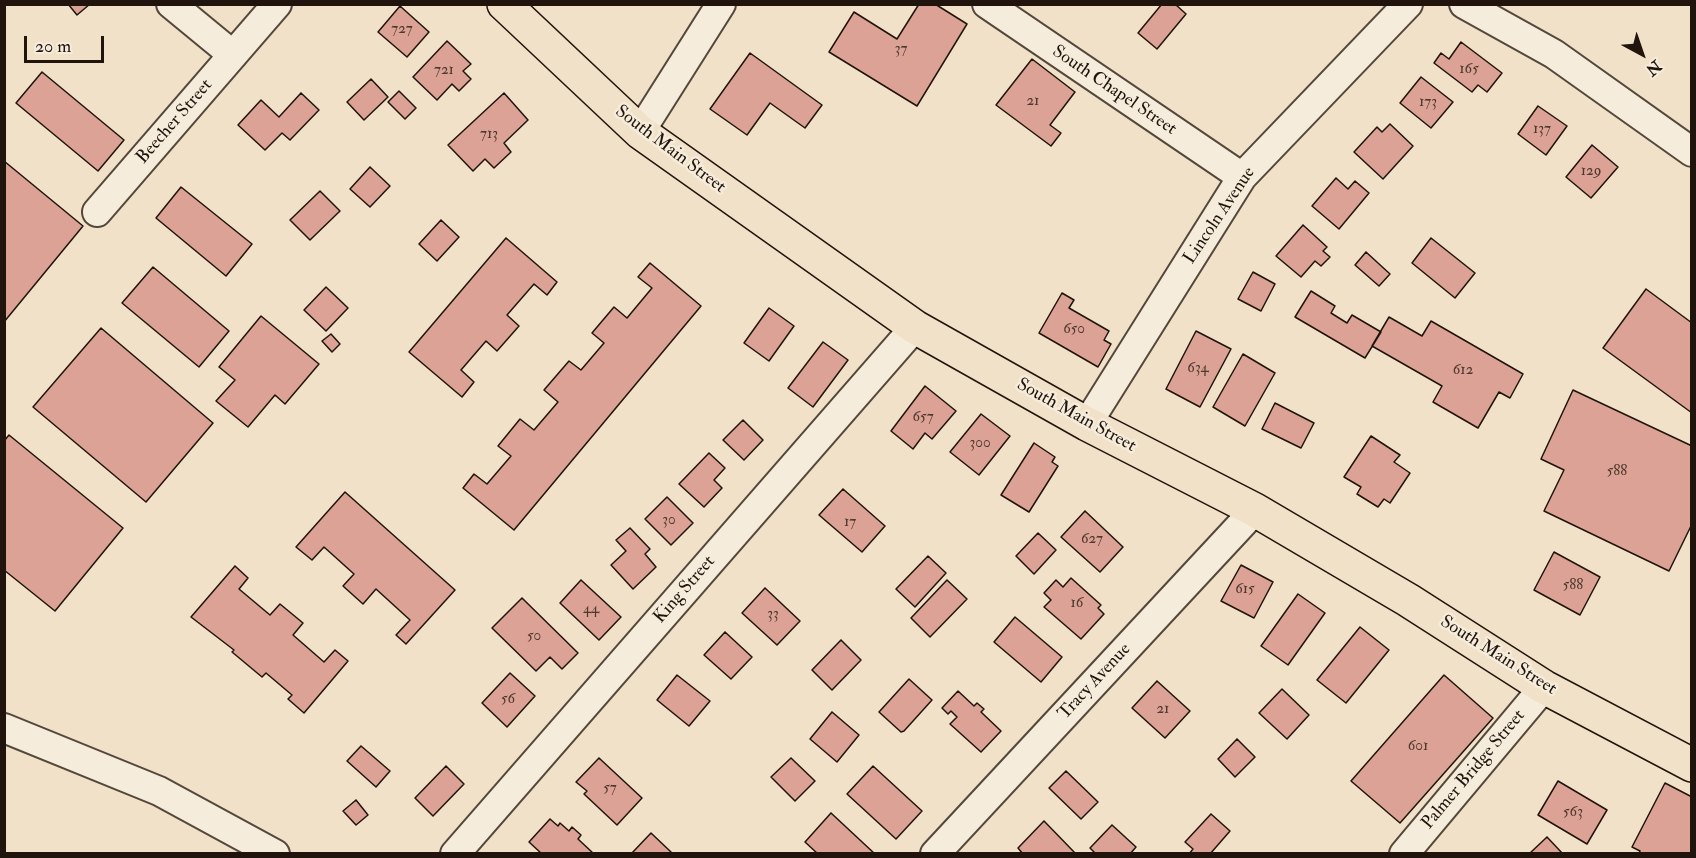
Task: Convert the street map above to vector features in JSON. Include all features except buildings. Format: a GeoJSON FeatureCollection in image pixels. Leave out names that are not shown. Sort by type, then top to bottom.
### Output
{"type":"FeatureCollection","features":[{"type":"Feature","properties":{"kind":"main road","name":"South Main Street"},"geometry":{"type":"LineString","coordinates":[[504,4],[640,132],[915,327],[1087,424],[1255,510],[1408,600],[1544,687],[1692,765]]}},
{"type":"Feature","properties":{"kind":"street"},"geometry":{"type":"LineString","coordinates":[[171,4],[233,55]]}},
{"type":"Feature","properties":{"kind":"street","name":"Beecher Street"},"geometry":{"type":"LineString","coordinates":[[97,212],[277,4]]}},
{"type":"Feature","properties":{"kind":"street"},"geometry":{"type":"LineString","coordinates":[[640,132],[721,4]]}},
{"type":"Feature","properties":{"kind":"street","name":"South Chapel Street"},"geometry":{"type":"LineString","coordinates":[[987,4],[1242,177]]}},
{"type":"Feature","properties":{"kind":"street","name":"Lincoln Avenue"},"geometry":{"type":"LineString","coordinates":[[1087,424],[1242,177],[1408,4]]}},
{"type":"Feature","properties":{"kind":"street"},"geometry":{"type":"LineString","coordinates":[[1464,4],[1554,54],[1692,153]]}},
{"type":"Feature","properties":{"kind":"street","name":"King Street"},"geometry":{"type":"LineString","coordinates":[[455,854],[915,327]]}},
{"type":"Feature","properties":{"kind":"street","name":"Tracy Avenue"},"geometry":{"type":"LineString","coordinates":[[934,854],[1255,510]]}},
{"type":"Feature","properties":{"kind":"street","name":"Palmer Bridge Street"},"geometry":{"type":"LineString","coordinates":[[1404,854],[1544,687]]}},
{"type":"Feature","properties":{"kind":"street"},"geometry":{"type":"LineString","coordinates":[[4,728],[159,791],[276,854]]}}]}
